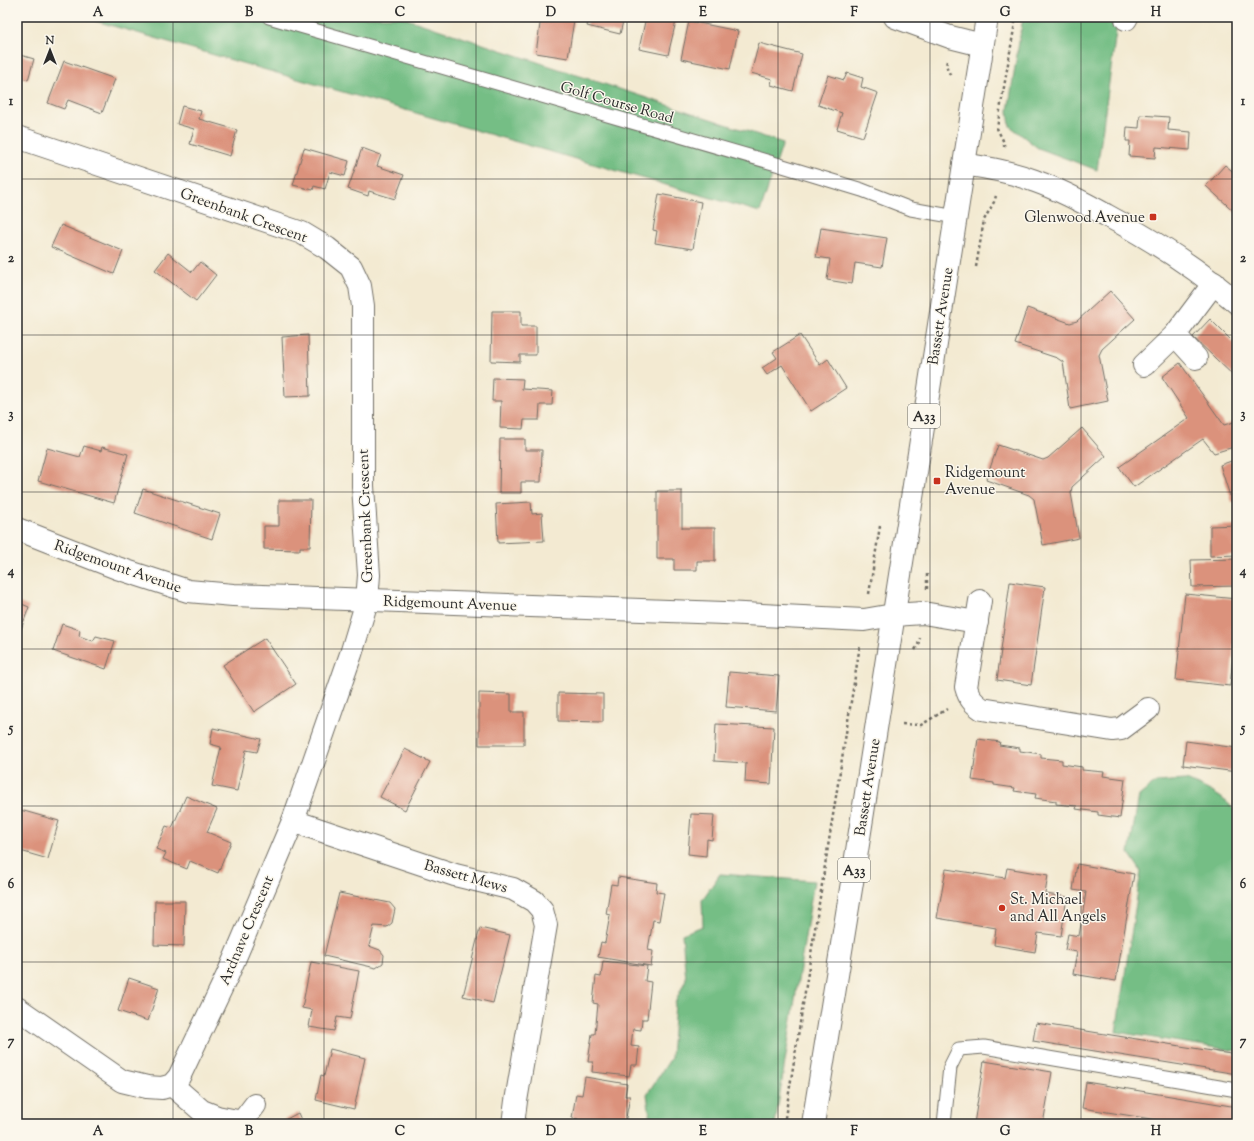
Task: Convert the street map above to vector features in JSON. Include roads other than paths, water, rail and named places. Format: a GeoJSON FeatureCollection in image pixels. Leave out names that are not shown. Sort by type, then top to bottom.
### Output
{"type":"FeatureCollection","features":[{"type":"Feature","properties":{"kind":"street"},"geometry":{"type":"LineString","coordinates":[[895,17],[955,39],[982,46]]}},
{"type":"Feature","properties":{"kind":"street","name":"Bassett Avenue"},"geometry":{"type":"LineString","coordinates":[[813,1124],[987,17]]}},
{"type":"Feature","properties":{"kind":"street","name":"Greenbank Crescent"},"geometry":{"type":"LineString","coordinates":[[17,137],[302,233],[327,248],[351,267],[360,286],[363,306],[363,486],[369,575],[367,600]]}},
{"type":"Feature","properties":{"kind":"street"},"geometry":{"type":"LineString","coordinates":[[964,164],[1000,170],[1034,180],[1074,197],[1139,232],[1214,283],[1237,303]]}},
{"type":"Feature","properties":{"kind":"street"},"geometry":{"type":"LineString","coordinates":[[1144,365],[1175,335],[1214,283]]}},
{"type":"Feature","properties":{"kind":"street"},"geometry":{"type":"LineString","coordinates":[[1175,335],[1196,358]]}},
{"type":"Feature","properties":{"kind":"street","name":"Ridgemount Avenue"},"geometry":{"type":"LineString","coordinates":[[17,529],[117,568],[188,591],[233,595],[724,613],[864,620],[893,615]]}},
{"type":"Feature","properties":{"kind":"street","name":"Ardnave Crescent"},"geometry":{"type":"LineString","coordinates":[[172,1085],[179,1077],[228,974],[293,821],[351,654],[367,600]]}},
{"type":"Feature","properties":{"kind":"street"},"geometry":{"type":"LineString","coordinates":[[980,600],[966,687],[968,696],[982,709],[1112,730],[1121,729],[1148,709]]}},
{"type":"Feature","properties":{"kind":"street"},"geometry":{"type":"LineString","coordinates":[[893,615],[923,613],[977,622]]}},
{"type":"Feature","properties":{"kind":"street","name":"Bassett Mews"},"geometry":{"type":"LineString","coordinates":[[293,821],[455,875],[513,889],[534,902],[542,910],[546,924],[513,1124]]}},
{"type":"Feature","properties":{"kind":"street"},"geometry":{"type":"LineString","coordinates":[[17,1008],[122,1081],[162,1088],[172,1085],[202,1111],[217,1117],[246,1117]]}},
{"type":"Feature","properties":{"kind":"lane","name":"Golf Course Road"},"geometry":{"type":"LineString","coordinates":[[269,17],[773,163],[862,190],[911,209],[956,217]]}},
{"type":"Feature","properties":{"kind":"lane"},"geometry":{"type":"LineString","coordinates":[[944,1124],[950,1067],[959,1049],[984,1047],[1237,1090]]}},
{"type":"Feature","properties":{"kind":"place","name":"Glenwood Avenue"},"geometry":{"type":"Point","coordinates":[1153,217]}},
{"type":"Feature","properties":{"kind":"place","name":"Ridgemount Avenue"},"geometry":{"type":"Point","coordinates":[937,481]}},
{"type":"Feature","properties":{"kind":"place","name":"St. Michael and All Angels"},"geometry":{"type":"Point","coordinates":[1002,908]}}]}
